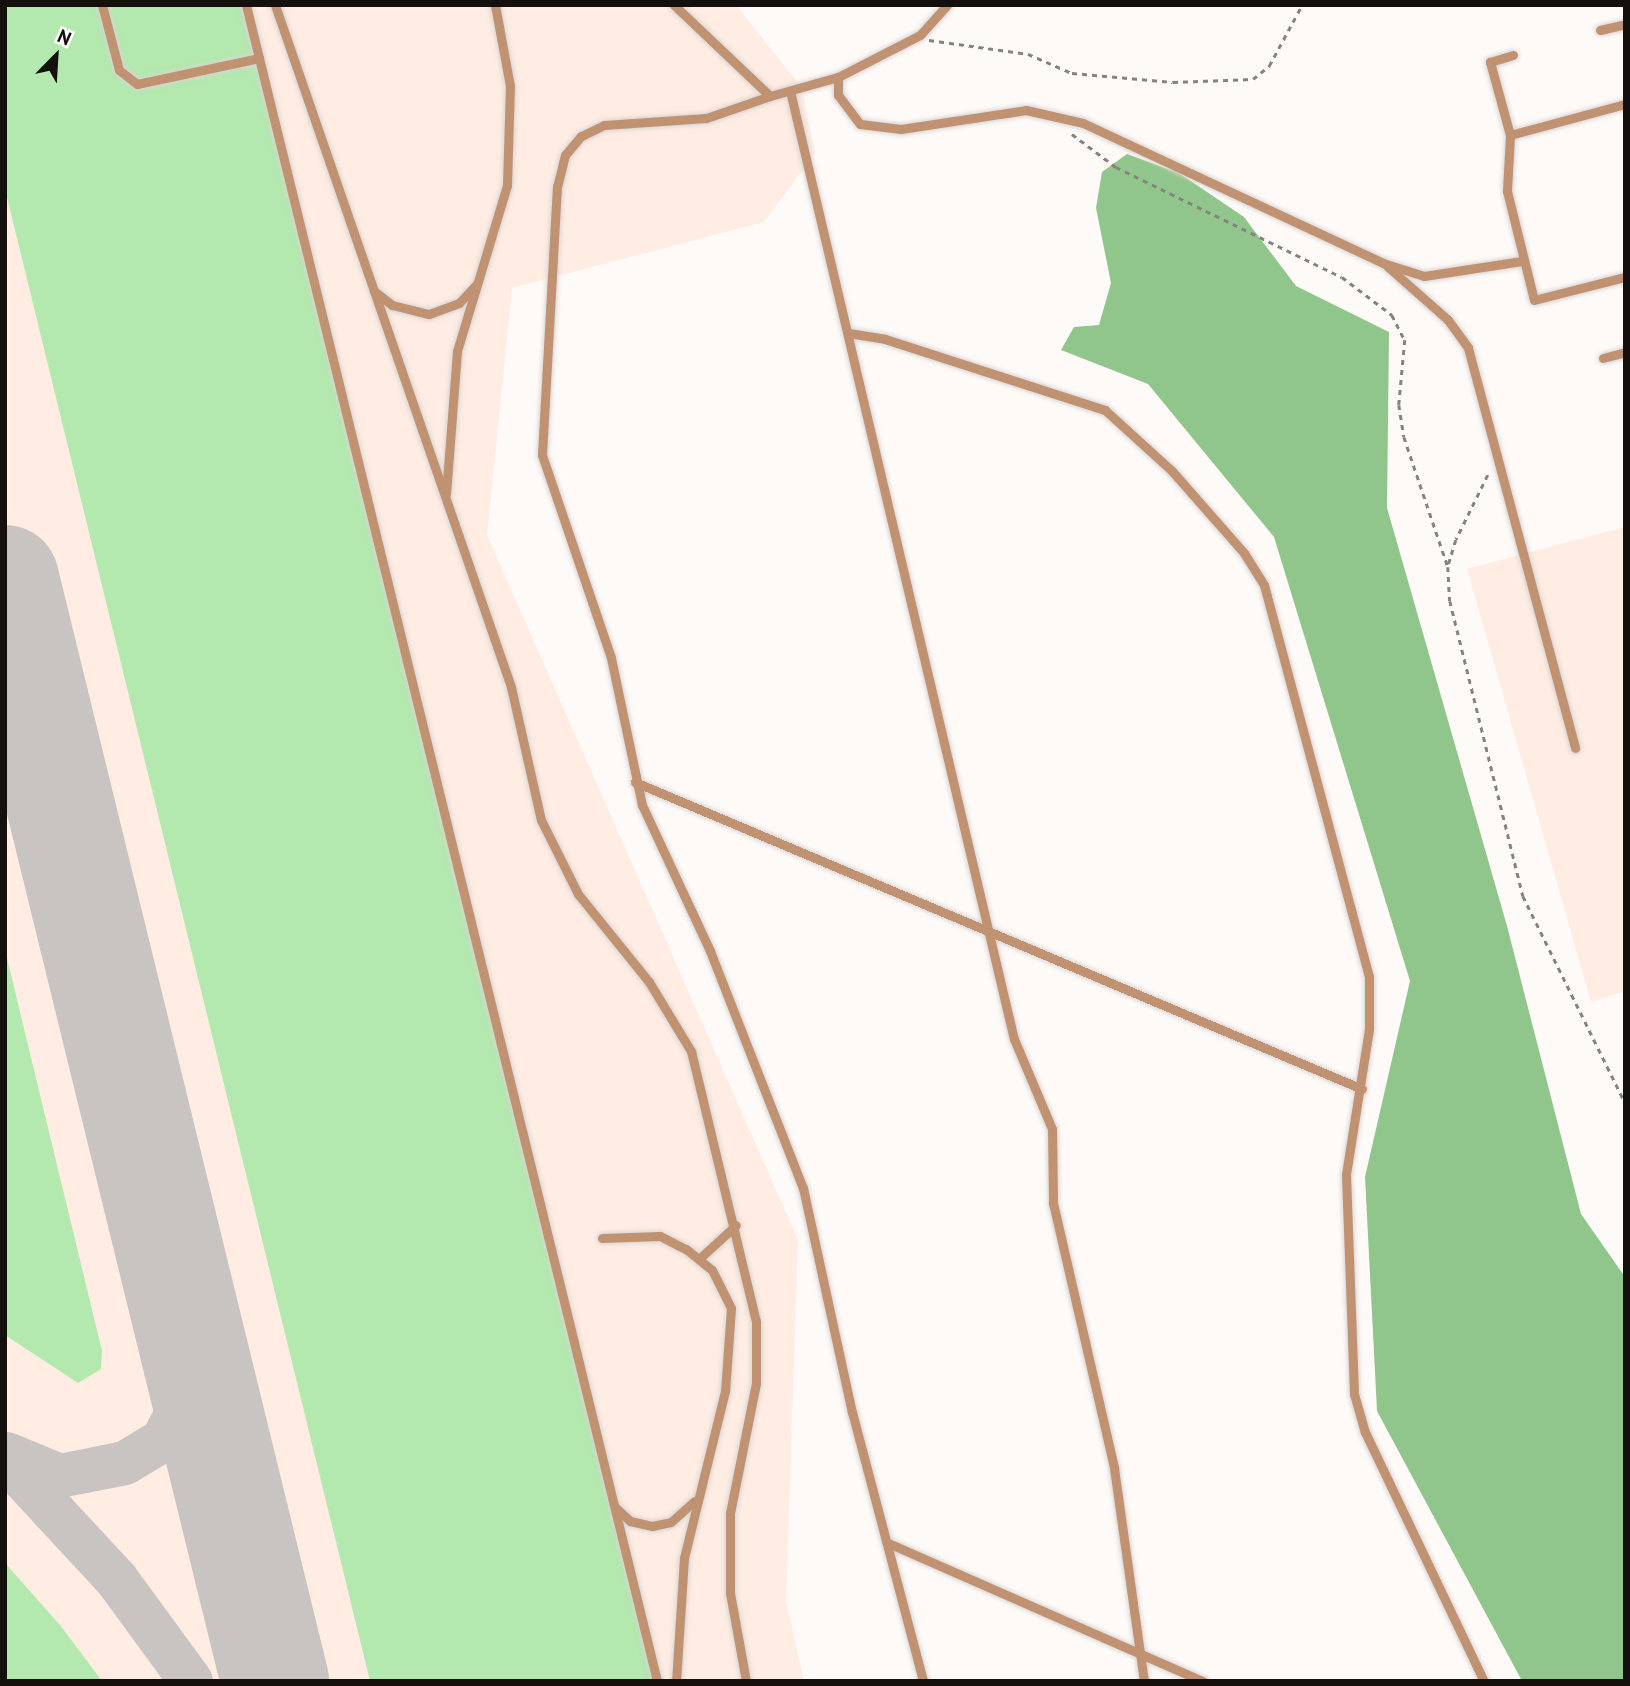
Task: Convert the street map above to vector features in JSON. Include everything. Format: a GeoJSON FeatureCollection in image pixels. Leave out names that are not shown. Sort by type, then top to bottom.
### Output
{"type":"FeatureCollection","features":[{"type":"Feature","properties":{"kind":"lane"},"geometry":{"type":"LineString","coordinates":[[102,5],[119,70],[137,84],[259,58]]}},
{"type":"Feature","properties":{"kind":"lane"},"geometry":{"type":"LineString","coordinates":[[246,5],[657,1681]]}},
{"type":"Feature","properties":{"kind":"lane"},"geometry":{"type":"LineString","coordinates":[[275,5],[511,687],[541,820],[578,894],[649,982],[691,1051],[736,1225],[756,1322],[756,1383],[730,1513],[730,1593],[747,1681]]}},
{"type":"Feature","properties":{"kind":"lane"},"geometry":{"type":"LineString","coordinates":[[446,500],[450,395],[507,185],[512,125],[495,5]]}},
{"type":"Feature","properties":{"kind":"lane"},"geometry":{"type":"LineString","coordinates":[[674,5],[769,96]]}},
{"type":"Feature","properties":{"kind":"lane"},"geometry":{"type":"LineString","coordinates":[[923,1681],[852,1412],[821,1244],[803,1188],[635,782],[611,658],[542,455],[557,186],[565,155],[590,129],[706,118],[769,96],[838,77],[920,35],[947,5]]}},
{"type":"Feature","properties":{"kind":"lane"},"geometry":{"type":"LineString","coordinates":[[1600,30],[1625,24]]}},
{"type":"Feature","properties":{"kind":"lane"},"geometry":{"type":"LineString","coordinates":[[1513,55],[1490,62],[1510,135],[1507,191],[1522,261],[1534,300],[1625,277]]}},
{"type":"Feature","properties":{"kind":"lane"},"geometry":{"type":"LineString","coordinates":[[838,77],[844,107],[875,129],[997,110],[1083,123],[1383,263],[1424,276],[1522,261]]}},
{"type":"Feature","properties":{"kind":"lane"},"geometry":{"type":"LineString","coordinates":[[790,91],[1022,1068],[1052,1129],[1053,1203],[1114,1468],[1144,1681]]}},
{"type":"Feature","properties":{"kind":"lane"},"geometry":{"type":"LineString","coordinates":[[1510,135],[1625,104]]}},
{"type":"Feature","properties":{"kind":"lane"},"geometry":{"type":"LineString","coordinates":[[1383,263],[1448,320],[1468,348],[1575,748]]}},
{"type":"Feature","properties":{"kind":"lane"},"geometry":{"type":"LineString","coordinates":[[373,289],[392,304],[429,314],[459,303],[479,282]]}},
{"type":"Feature","properties":{"kind":"lane"},"geometry":{"type":"LineString","coordinates":[[848,332],[885,339],[1105,410],[1172,471],[1256,569],[1367,965],[1370,1007],[1362,1089],[1346,1175],[1359,1418],[1483,1681]]}},
{"type":"Feature","properties":{"kind":"lane"},"geometry":{"type":"LineString","coordinates":[[1603,358],[1625,352]]}},
{"type":"Feature","properties":{"kind":"lane"},"geometry":{"type":"LineString","coordinates":[[635,782],[1362,1089]]}},
{"type":"Feature","properties":{"kind":"lane"},"geometry":{"type":"LineString","coordinates":[[701,1257],[736,1225]]}},
{"type":"Feature","properties":{"kind":"lane"},"geometry":{"type":"LineString","coordinates":[[602,1238],[660,1236],[701,1257],[731,1308],[732,1339],[684,1558],[677,1681]]}},
{"type":"Feature","properties":{"kind":"lane"},"geometry":{"type":"LineString","coordinates":[[614,1506],[630,1521],[652,1526],[683,1515],[696,1498]]}},
{"type":"Feature","properties":{"kind":"lane"},"geometry":{"type":"LineString","coordinates":[[888,1543],[1203,1681]]}},
{"type":"Feature","properties":{"kind":"path"},"geometry":{"type":"LineString","coordinates":[[920,35],[946,46],[1028,54],[1072,73],[1173,82],[1253,79],[1269,66],[1302,5]]}},
{"type":"Feature","properties":{"kind":"path"},"geometry":{"type":"LineString","coordinates":[[1068,131],[1116,167],[1342,277],[1392,315],[1405,340],[1399,405],[1404,437],[1448,567],[1450,601],[1523,895],[1625,1102]]}},
{"type":"Feature","properties":{"kind":"path"},"geometry":{"type":"LineString","coordinates":[[1448,567],[1470,505],[1500,461]]}},
{"type":"Feature","properties":{"kind":"shaded area"},"geometry":{"type":"Polygon","coordinates":[[[5,5],[736,5],[802,88],[815,153],[764,222],[512,288],[487,535],[798,1240],[786,1602],[804,1681],[5,1681],[5,5]]]}},
{"type":"Feature","properties":{"kind":"shaded area"},"geometry":{"type":"Polygon","coordinates":[[[1625,527],[1625,991],[1591,1002],[1467,569],[1625,527]]]}},
{"type":"Feature","properties":{"kind":"green space"},"geometry":{"type":"Polygon","coordinates":[[[5,5],[246,5],[657,1681],[370,1681],[5,189],[5,5]]]}},
{"type":"Feature","properties":{"kind":"green space"},"geometry":{"type":"Polygon","coordinates":[[[1127,154],[1179,173],[1244,217],[1296,286],[1389,332],[1387,508],[1507,926],[1581,1214],[1625,1277],[1625,1681],[1522,1681],[1377,1411],[1365,1177],[1410,981],[1274,537],[1148,384],[1061,350],[1074,327],[1099,325],[1111,283],[1096,208],[1102,172],[1127,154]]]}},
{"type":"Feature","properties":{"kind":"green space"},"geometry":{"type":"Polygon","coordinates":[[[5,950],[102,1351],[101,1369],[78,1383],[5,1335],[5,950]]]}},
{"type":"Feature","properties":{"kind":"green space"},"geometry":{"type":"Polygon","coordinates":[[[5,1563],[60,1625],[102,1681],[5,1681],[5,1563]]]}},
{"type":"Feature","properties":{"kind":"taxiway"},"geometry":{"type":"LineString","coordinates":[[5,598],[16,622]]}},
{"type":"Feature","properties":{"kind":"taxiway"},"geometry":{"type":"LineString","coordinates":[[7,1454],[60,1476],[125,1463],[163,1440],[187,1393],[195,1355]]}},
{"type":"Feature","properties":{"kind":"taxiway"},"geometry":{"type":"LineString","coordinates":[[5,1459],[117,1580],[191,1681]]}},
{"type":"Feature","properties":{"kind":"runway"},"geometry":{"type":"LineString","coordinates":[[5,579],[275,1681]]}}]}
